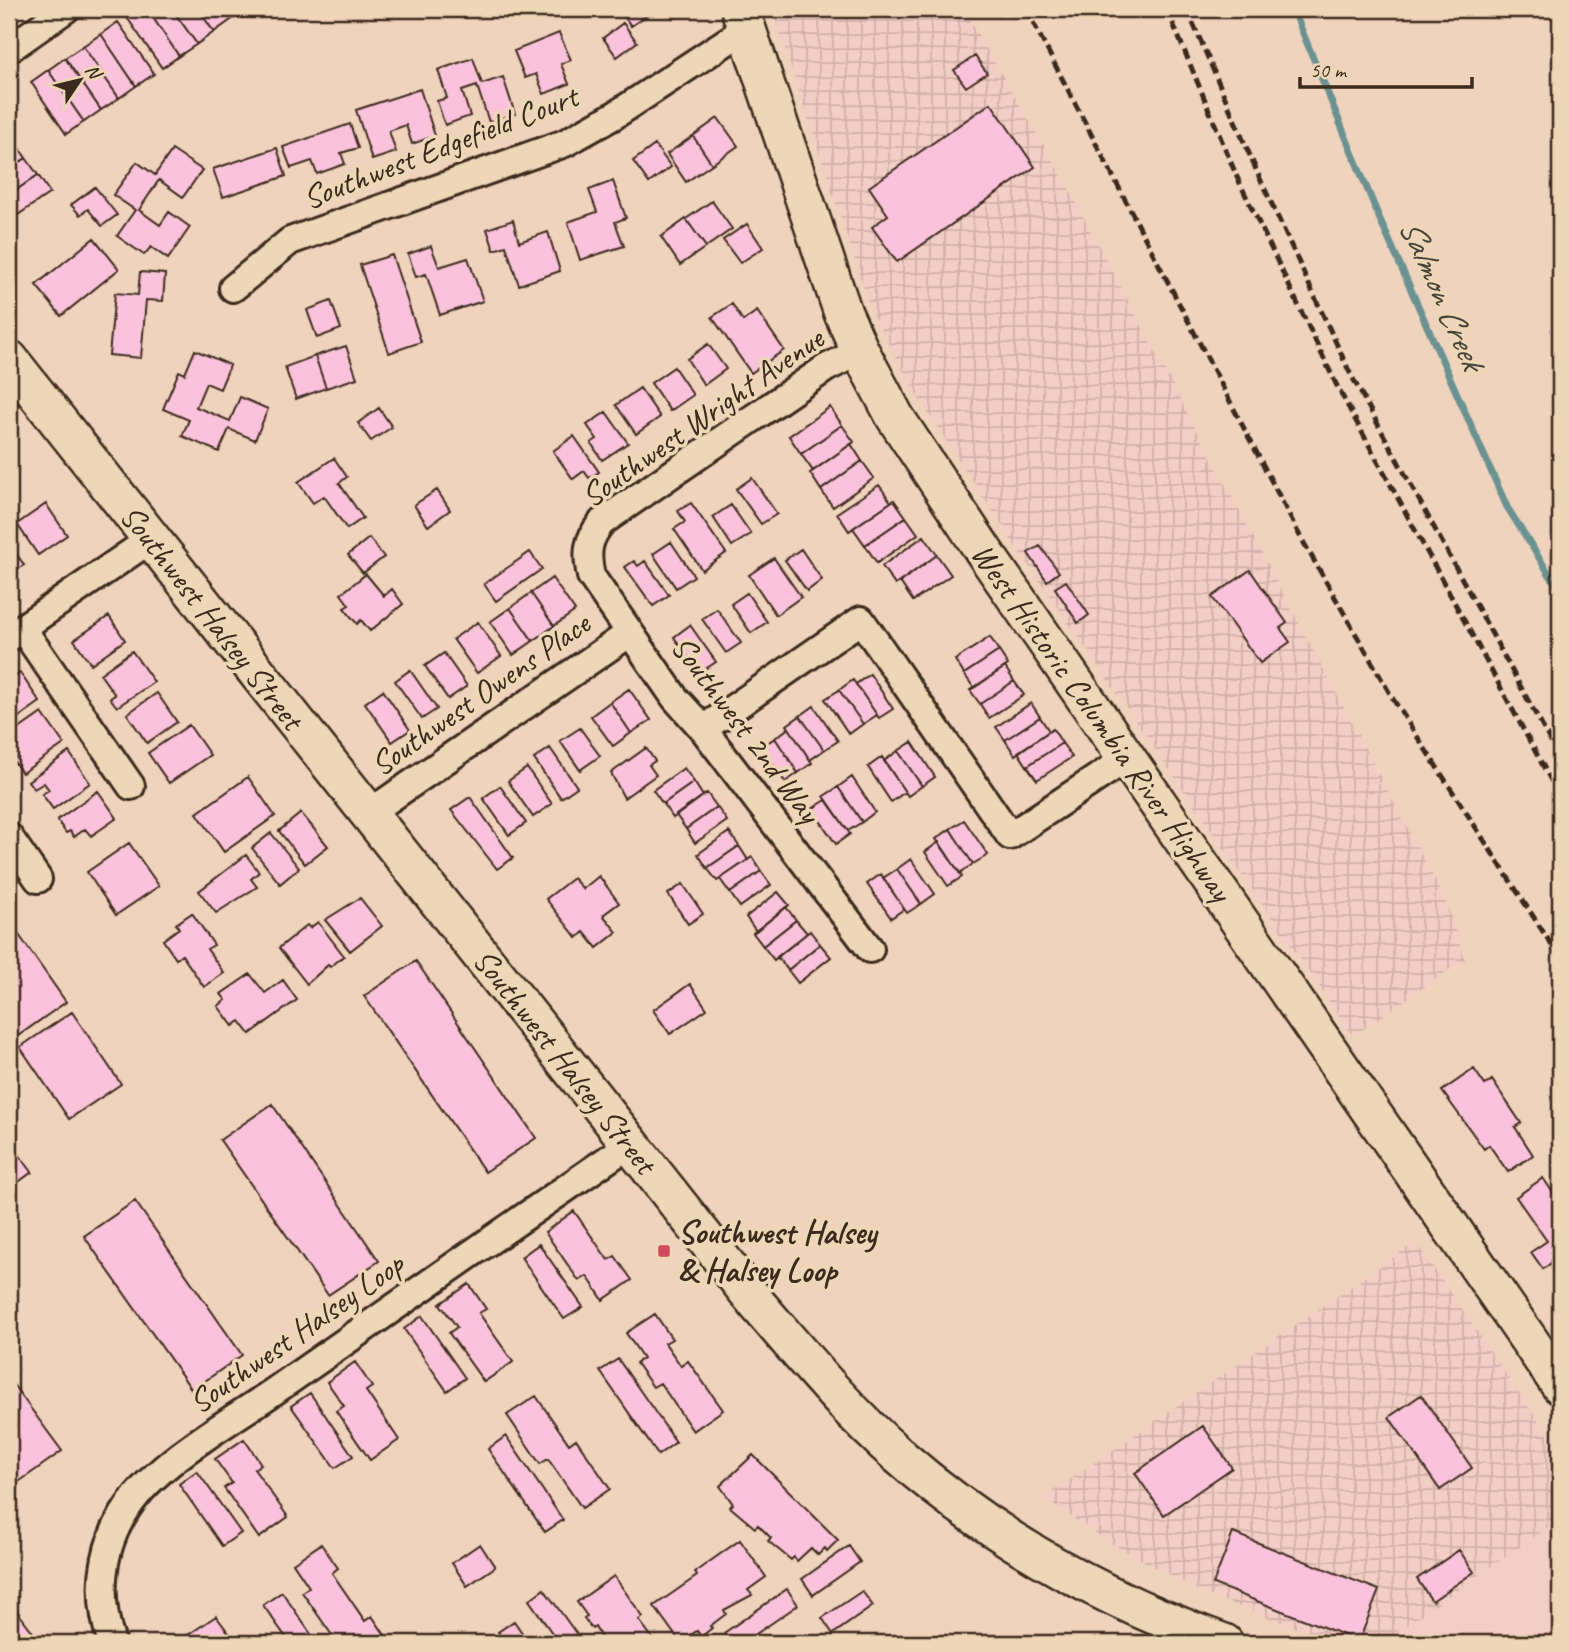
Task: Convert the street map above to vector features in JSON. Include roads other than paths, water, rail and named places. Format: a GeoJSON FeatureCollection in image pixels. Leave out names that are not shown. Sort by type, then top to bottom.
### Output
{"type":"FeatureCollection","features":[{"type":"Feature","properties":{"kind":"street"},"geometry":{"type":"LineString","coordinates":[[9,49],[66,9]]}},
{"type":"Feature","properties":{"kind":"street","name":"Southwest Edgefield Court"},"geometry":{"type":"LineString","coordinates":[[233,288],[290,241],[565,143],[615,116],[743,18]]}},
{"type":"Feature","properties":{"kind":"street","name":"West Historic Columbia River Highway"},"geometry":{"type":"LineString","coordinates":[[743,18],[843,313],[888,406],[925,464],[1560,1385]]}},
{"type":"Feature","properties":{"kind":"street","name":"Southwest Wright Avenue"},"geometry":{"type":"LineString","coordinates":[[588,543],[602,522],[826,368],[860,351]]}},
{"type":"Feature","properties":{"kind":"street","name":"Southwest Halsey Street"},"geometry":{"type":"LineString","coordinates":[[9,359],[630,1144],[805,1360],[898,1455],[960,1504],[1035,1556],[1133,1608],[1224,1643]]}},
{"type":"Feature","properties":{"kind":"street"},"geometry":{"type":"LineString","coordinates":[[131,786],[15,632],[151,539]]}},
{"type":"Feature","properties":{"kind":"street","name":"Southwest 2nd Way"},"geometry":{"type":"LineString","coordinates":[[588,543],[587,558],[591,576],[675,698],[703,729],[870,949]]}},
{"type":"Feature","properties":{"kind":"street"},"geometry":{"type":"LineString","coordinates":[[703,729],[861,620],[1010,836],[1127,758]]}},
{"type":"Feature","properties":{"kind":"street","name":"Southwest Owens Place"},"geometry":{"type":"LineString","coordinates":[[369,813],[631,633]]}},
{"type":"Feature","properties":{"kind":"street"},"geometry":{"type":"LineString","coordinates":[[9,837],[38,879]]}},
{"type":"Feature","properties":{"kind":"street","name":"Southwest Halsey Loop"},"geometry":{"type":"LineString","coordinates":[[113,1643],[102,1602],[106,1552],[113,1532],[143,1486],[372,1322],[630,1144]]}},
{"type":"Feature","properties":{"kind":"waterway","name":"Salmon Creek"},"geometry":{"type":"LineString","coordinates":[[1293,9],[1378,215],[1507,507],[1560,591]]}},
{"type":"Feature","properties":{"kind":"railway"},"geometry":{"type":"LineString","coordinates":[[1026,9],[1300,536],[1393,699],[1560,958]]}},
{"type":"Feature","properties":{"kind":"railway"},"geometry":{"type":"LineString","coordinates":[[1167,9],[1237,177],[1338,388],[1560,797]]}},
{"type":"Feature","properties":{"kind":"railway"},"geometry":{"type":"LineString","coordinates":[[1187,9],[1257,172],[1350,373],[1560,759]]}},
{"type":"Feature","properties":{"kind":"place","name":"Southwest Halsey & Halsey Loop"},"geometry":{"type":"Point","coordinates":[664,1251]}}]}
